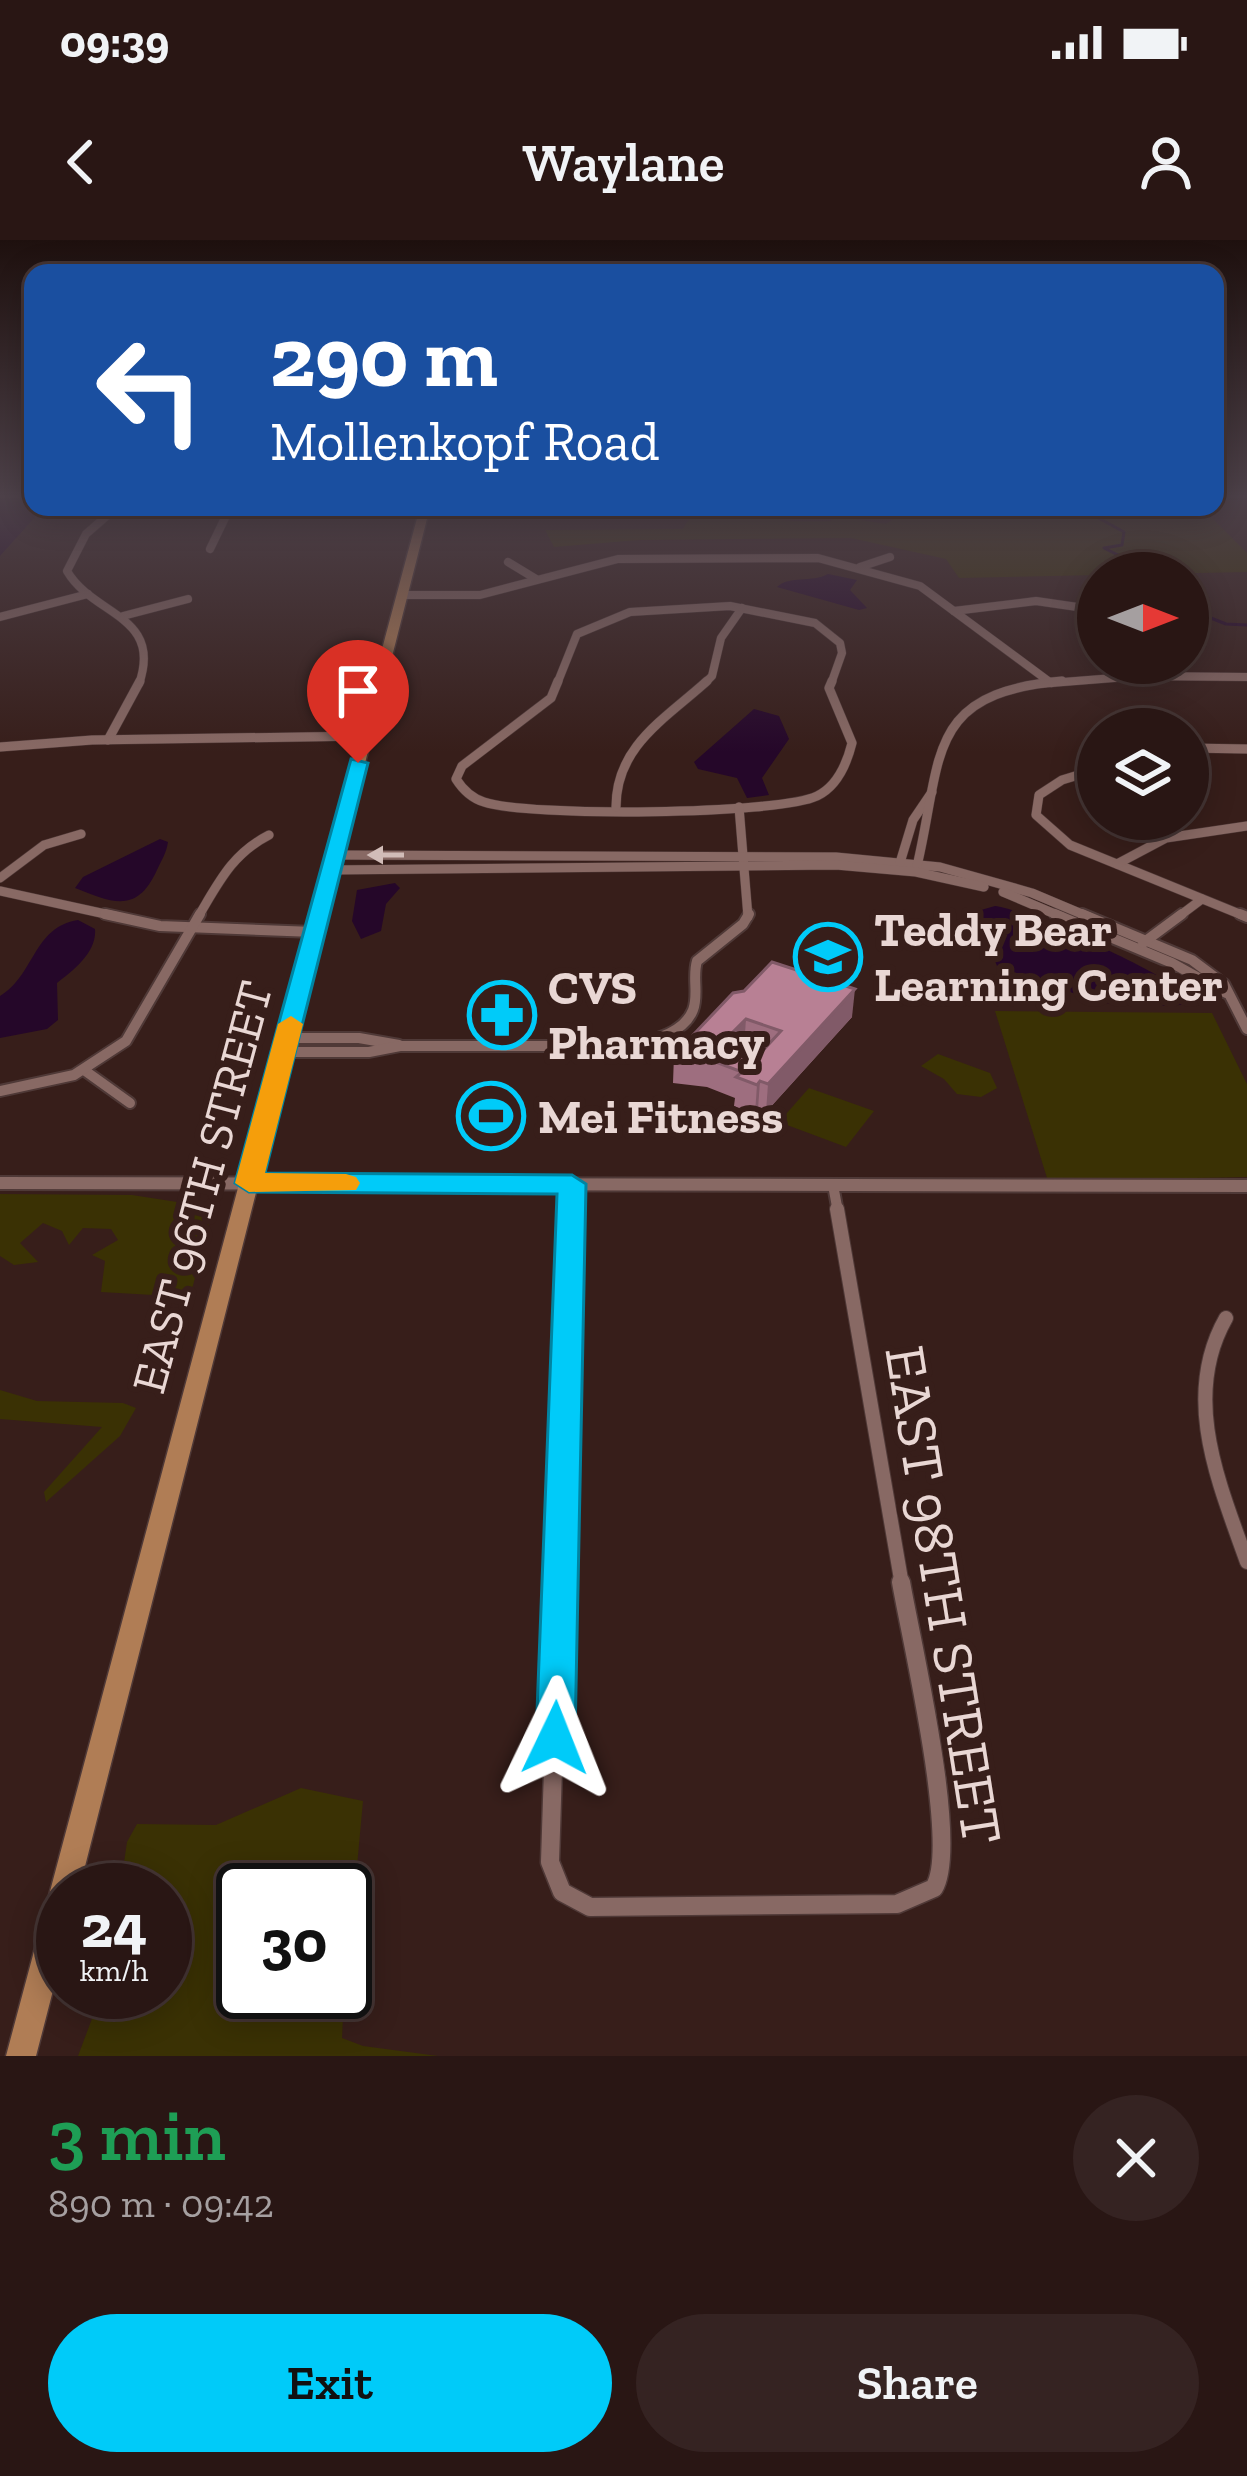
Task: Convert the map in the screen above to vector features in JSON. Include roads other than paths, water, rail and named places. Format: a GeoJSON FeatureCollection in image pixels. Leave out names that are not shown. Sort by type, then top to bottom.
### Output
{"type":"FeatureCollection","features":[{"type":"Feature","properties":{"kind":"main road","name":"EAST 96TH STREET"},"geometry":{"type":"LineString","coordinates":[[72,1863],[405,583]]}},
{"type":"Feature","properties":{"kind":"main road","name":"EAST 96TH STREET"},"geometry":{"type":"LineString","coordinates":[[21,2056],[36,1999]]}},
{"type":"Feature","properties":{"kind":"street"},"geometry":{"type":"LineString","coordinates":[[74,583],[142,635],[148,658],[109,740]]}},
{"type":"Feature","properties":{"kind":"street"},"geometry":{"type":"LineString","coordinates":[[401,598],[459,598],[522,583]]}},
{"type":"Feature","properties":{"kind":"street"},"geometry":{"type":"LineString","coordinates":[[913,583],[1051,683]]}},
{"type":"Feature","properties":{"kind":"street"},"geometry":{"type":"LineString","coordinates":[[0,617],[88,594]]}},
{"type":"Feature","properties":{"kind":"street"},"geometry":{"type":"LineString","coordinates":[[123,616],[188,599]]}},
{"type":"Feature","properties":{"kind":"street"},"geometry":{"type":"LineString","coordinates":[[955,611],[1025,601],[1077,607]]}},
{"type":"Feature","properties":{"kind":"street"},"geometry":{"type":"LineString","coordinates":[[616,807],[616,778],[627,754],[712,676],[721,638],[742,608]]}},
{"type":"Feature","properties":{"kind":"street"},"geometry":{"type":"LineString","coordinates":[[742,608],[804,620],[836,636],[842,653],[830,692],[852,743],[837,779],[820,796],[789,805],[739,807],[494,805],[471,797],[456,779],[462,766],[551,698],[571,641],[589,626],[653,609],[742,608]]}},
{"type":"Feature","properties":{"kind":"street"},"geometry":{"type":"LineString","coordinates":[[917,868],[932,793],[961,711],[998,693],[1095,677],[1247,677]]}},
{"type":"Feature","properties":{"kind":"street"},"geometry":{"type":"LineString","coordinates":[[0,747],[109,740],[364,739]]}},
{"type":"Feature","properties":{"kind":"street"},"geometry":{"type":"LineString","coordinates":[[1209,748],[1247,749]]}},
{"type":"Feature","properties":{"kind":"street"},"geometry":{"type":"LineString","coordinates":[[1077,777],[1045,790],[1036,801],[1036,815],[1057,838],[1247,917]]}},
{"type":"Feature","properties":{"kind":"street"},"geometry":{"type":"LineString","coordinates":[[899,866],[913,820],[932,793]]}},
{"type":"Feature","properties":{"kind":"street"},"geometry":{"type":"LineString","coordinates":[[285,1045],[369,1052],[400,1046],[614,1046],[638,1044],[672,1032],[693,1010],[694,970],[700,957],[746,923],[750,911],[739,807]]}},
{"type":"Feature","properties":{"kind":"street"},"geometry":{"type":"LineString","coordinates":[[1117,864],[1166,838],[1247,826]]}},
{"type":"Feature","properties":{"kind":"street"},"geometry":{"type":"LineString","coordinates":[[0,878],[40,847],[81,834]]}},
{"type":"Feature","properties":{"kind":"street"},"geometry":{"type":"LineString","coordinates":[[0,1091],[49,1083],[84,1070],[134,1031],[236,855],[269,835]]}},
{"type":"Feature","properties":{"kind":"street"},"geometry":{"type":"LineString","coordinates":[[332,863],[746,861],[917,868],[1026,900],[1142,944],[1226,993],[1247,1029]]}},
{"type":"Feature","properties":{"kind":"street"},"geometry":{"type":"LineString","coordinates":[[0,891],[145,924],[314,932]]}},
{"type":"Feature","properties":{"kind":"street"},"geometry":{"type":"LineString","coordinates":[[1142,944],[1202,899]]}},
{"type":"Feature","properties":{"kind":"street"},"geometry":{"type":"LineString","coordinates":[[84,1070],[130,1102]]}},
{"type":"Feature","properties":{"kind":"street"},"geometry":{"type":"LineString","coordinates":[[0,1183],[1247,1186]]}},
{"type":"Feature","properties":{"kind":"street","name":"EAST 98TH STREET"},"geometry":{"type":"LineString","coordinates":[[572,1184],[552,1875],[570,1901],[590,1907],[897,1904],[926,1897],[942,1876],[943,1827],[832,1185]]}},
{"type":"Feature","properties":{"kind":"street"},"geometry":{"type":"LineString","coordinates":[[1226,1318],[1209,1346],[1205,1423],[1210,1457],[1242,1535],[1247,1562]]}},
{"type":"Feature","properties":{"kind":"waterway"},"geometry":{"type":"LineString","coordinates":[[1209,617],[1247,625]]}},
{"type":"Feature","properties":{"kind":"place","name":"Teddy Bear Learning Center"},"geometry":{"type":"Point","coordinates":[828,957]}},
{"type":"Feature","properties":{"kind":"place","name":"CVS Pharmacy"},"geometry":{"type":"Point","coordinates":[502,1015]}},
{"type":"Feature","properties":{"kind":"place","name":"Mei Fitness"},"geometry":{"type":"Point","coordinates":[491,1116]}}]}
